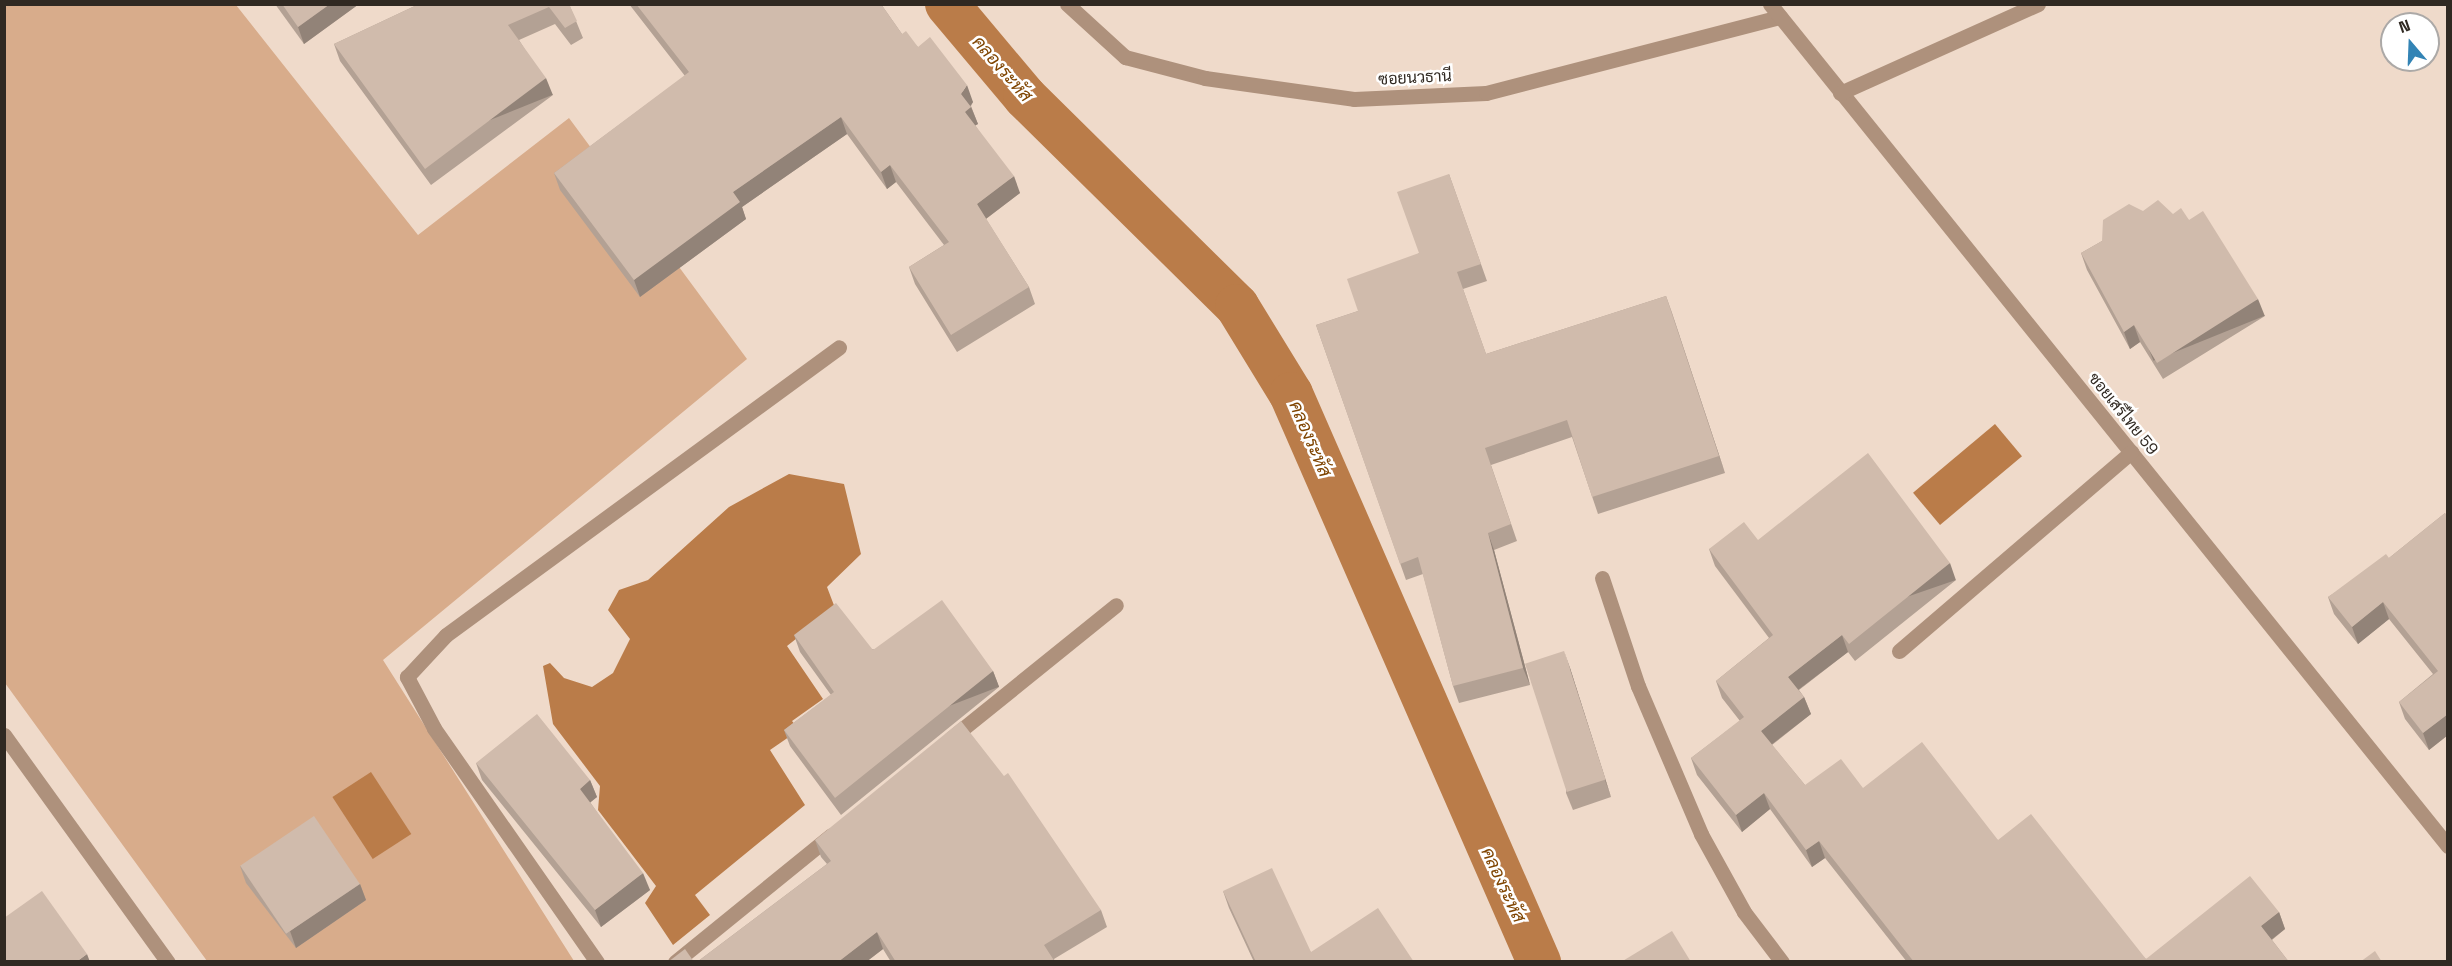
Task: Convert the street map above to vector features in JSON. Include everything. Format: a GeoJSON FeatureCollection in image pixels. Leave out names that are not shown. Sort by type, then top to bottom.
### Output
{"type":"FeatureCollection","features":[{"type":"Feature","properties":{"kind":"street","name":"ซอยนวธานี"},"geometry":{"type":"LineString","coordinates":[[1067,4],[1125,57],[1205,78],[1354,99],[1486,93],[1780,17]]}},
{"type":"Feature","properties":{"kind":"street","name":"ซอยเสรีไทย 59"},"geometry":{"type":"LineString","coordinates":[[1770,4],[2448,846]]}},
{"type":"Feature","properties":{"kind":"street"},"geometry":{"type":"LineString","coordinates":[[1840,93],[2038,4]]}},
{"type":"Feature","properties":{"kind":"street"},"geometry":{"type":"LineString","coordinates":[[597,962],[434,728],[407,677],[446,635],[839,347]]}},
{"type":"Feature","properties":{"kind":"street"},"geometry":{"type":"LineString","coordinates":[[1899,651],[2131,452]]}},
{"type":"Feature","properties":{"kind":"street"},"geometry":{"type":"LineString","coordinates":[[1602,578],[1638,686],[1701,834],[1744,912],[1782,962]]}},
{"type":"Feature","properties":{"kind":"street"},"geometry":{"type":"LineString","coordinates":[[932,753],[1116,605]]}},
{"type":"Feature","properties":{"kind":"street"},"geometry":{"type":"LineString","coordinates":[[4,735],[165,960]]}},
{"type":"Feature","properties":{"kind":"street"},"geometry":{"type":"LineString","coordinates":[[675,962],[849,820]]}},
{"type":"Feature","properties":{"kind":"shaded area"},"geometry":{"type":"Polygon","coordinates":[[[4,5],[236,5],[418,235],[569,118],[747,359],[383,660],[574,961],[207,961],[5,683],[4,5]]]}},
{"type":"Feature","properties":{"kind":"shaded area"},"geometry":{"type":"Polygon","coordinates":[[[1995,424],[2022,456],[1940,525],[1913,493],[1995,424]]]}},
{"type":"Feature","properties":{"kind":"shaded area"},"geometry":{"type":"Polygon","coordinates":[[[789,474],[844,484],[861,554],[827,587],[835,608],[787,646],[823,699],[792,721],[799,730],[770,750],[805,805],[695,895],[710,915],[673,945],[645,903],[656,886],[598,810],[600,786],[553,724],[543,666],[550,663],[564,678],[592,687],[613,673],[630,639],[608,610],[619,590],[648,580],[729,507],[789,474]]]}},
{"type":"Feature","properties":{"kind":"shaded area"},"geometry":{"type":"Polygon","coordinates":[[[371,772],[411,834],[373,859],[332,797],[371,772]]]}},
{"type":"Feature","properties":{"kind":"building"},"geometry":{"type":"Polygon","coordinates":[[[282,4],[330,4],[298,27],[282,4]]]}},
{"type":"Feature","properties":{"kind":"building"},"geometry":{"type":"Polygon","coordinates":[[[419,4],[569,4],[577,21],[565,28],[549,7],[508,25],[546,78],[425,169],[334,44],[419,4]]]}},
{"type":"Feature","properties":{"kind":"building"},"geometry":{"type":"Polygon","coordinates":[[[636,4],[881,4],[902,34],[906,31],[918,47],[930,37],[967,85],[961,94],[971,107],[965,112],[1014,176],[977,204],[1029,287],[951,335],[909,267],[949,242],[890,165],[881,172],[841,117],[733,192],[740,202],[634,280],[554,173],[689,72],[636,4]]]}},
{"type":"Feature","properties":{"kind":"building"},"geometry":{"type":"Polygon","coordinates":[[[1449,174],[1481,264],[1457,272],[1486,354],[1666,296],[1719,456],[1592,497],[1567,420],[1485,448],[1511,524],[1488,533],[1523,668],[1453,686],[1418,557],[1400,564],[1316,325],[1358,311],[1347,279],[1419,253],[1397,192],[1449,174]]]}},
{"type":"Feature","properties":{"kind":"building"},"geometry":{"type":"Polygon","coordinates":[[[2158,200],[2173,214],[2181,208],[2189,220],[2203,211],[2258,299],[2157,363],[2134,325],[2124,332],[2081,253],[2102,241],[2103,220],[2129,204],[2143,211],[2158,200]]]}},
{"type":"Feature","properties":{"kind":"building"},"geometry":{"type":"Polygon","coordinates":[[[1868,453],[1950,563],[1849,644],[1842,635],[1788,677],[1804,697],[1761,731],[1805,785],[1841,759],[1863,788],[1922,742],[1998,840],[2031,814],[2146,959],[2250,876],[2279,912],[2261,926],[2289,962],[1914,962],[1819,841],[1806,850],[1764,793],[1736,815],[1691,758],[1744,717],[1716,681],[1773,635],[1709,549],[1744,522],[1758,540],[1868,453]]]}},
{"type":"Feature","properties":{"kind":"building"},"geometry":{"type":"Polygon","coordinates":[[[2445,513],[2448,516],[2448,714],[2423,733],[2399,702],[2438,671],[2383,602],[2352,627],[2328,597],[2386,554],[2389,558],[2445,513]]]}},
{"type":"Feature","properties":{"kind":"building"},"geometry":{"type":"Polygon","coordinates":[[[942,600],[993,671],[835,798],[784,730],[834,692],[794,635],[836,603],[873,650],[942,600]]]}},
{"type":"Feature","properties":{"kind":"building"},"geometry":{"type":"Polygon","coordinates":[[[1564,651],[1606,779],[1567,792],[1525,664],[1564,651]]]}},
{"type":"Feature","properties":{"kind":"building"},"geometry":{"type":"Polygon","coordinates":[[[537,714],[590,780],[580,789],[643,873],[595,910],[476,763],[537,714]]]}},
{"type":"Feature","properties":{"kind":"building"},"geometry":{"type":"Polygon","coordinates":[[[961,721],[1004,776],[1008,773],[1101,910],[1044,945],[1055,962],[896,962],[877,932],[838,962],[697,962],[831,861],[815,840],[961,721]]]}},
{"type":"Feature","properties":{"kind":"building"},"geometry":{"type":"Polygon","coordinates":[[[314,816],[360,884],[286,934],[240,866],[314,816]]]}},
{"type":"Feature","properties":{"kind":"building"},"geometry":{"type":"Polygon","coordinates":[[[1272,868],[1311,952],[1378,908],[1414,962],[1256,962],[1223,891],[1272,868]]]}},
{"type":"Feature","properties":{"kind":"building"},"geometry":{"type":"Polygon","coordinates":[[[42,891],[87,954],[76,962],[4,962],[4,918],[42,891]]]}},
{"type":"Feature","properties":{"kind":"building"},"geometry":{"type":"Polygon","coordinates":[[[1672,931],[1691,962],[1621,962],[1672,931]]]}},
{"type":"Feature","properties":{"kind":"building"},"geometry":{"type":"Polygon","coordinates":[[[685,949],[694,962],[668,962],[685,949]]]}},
{"type":"Feature","properties":{"kind":"building"},"geometry":{"type":"Polygon","coordinates":[[[2375,951],[2382,962],[2360,962],[2375,951]]]}},
{"type":"Feature","properties":{"kind":"waterway","name":"คลองระหัส"},"geometry":{"type":"LineString","coordinates":[[947,4],[1025,97],[1237,306],[1291,394],[1539,962]]}}]}
